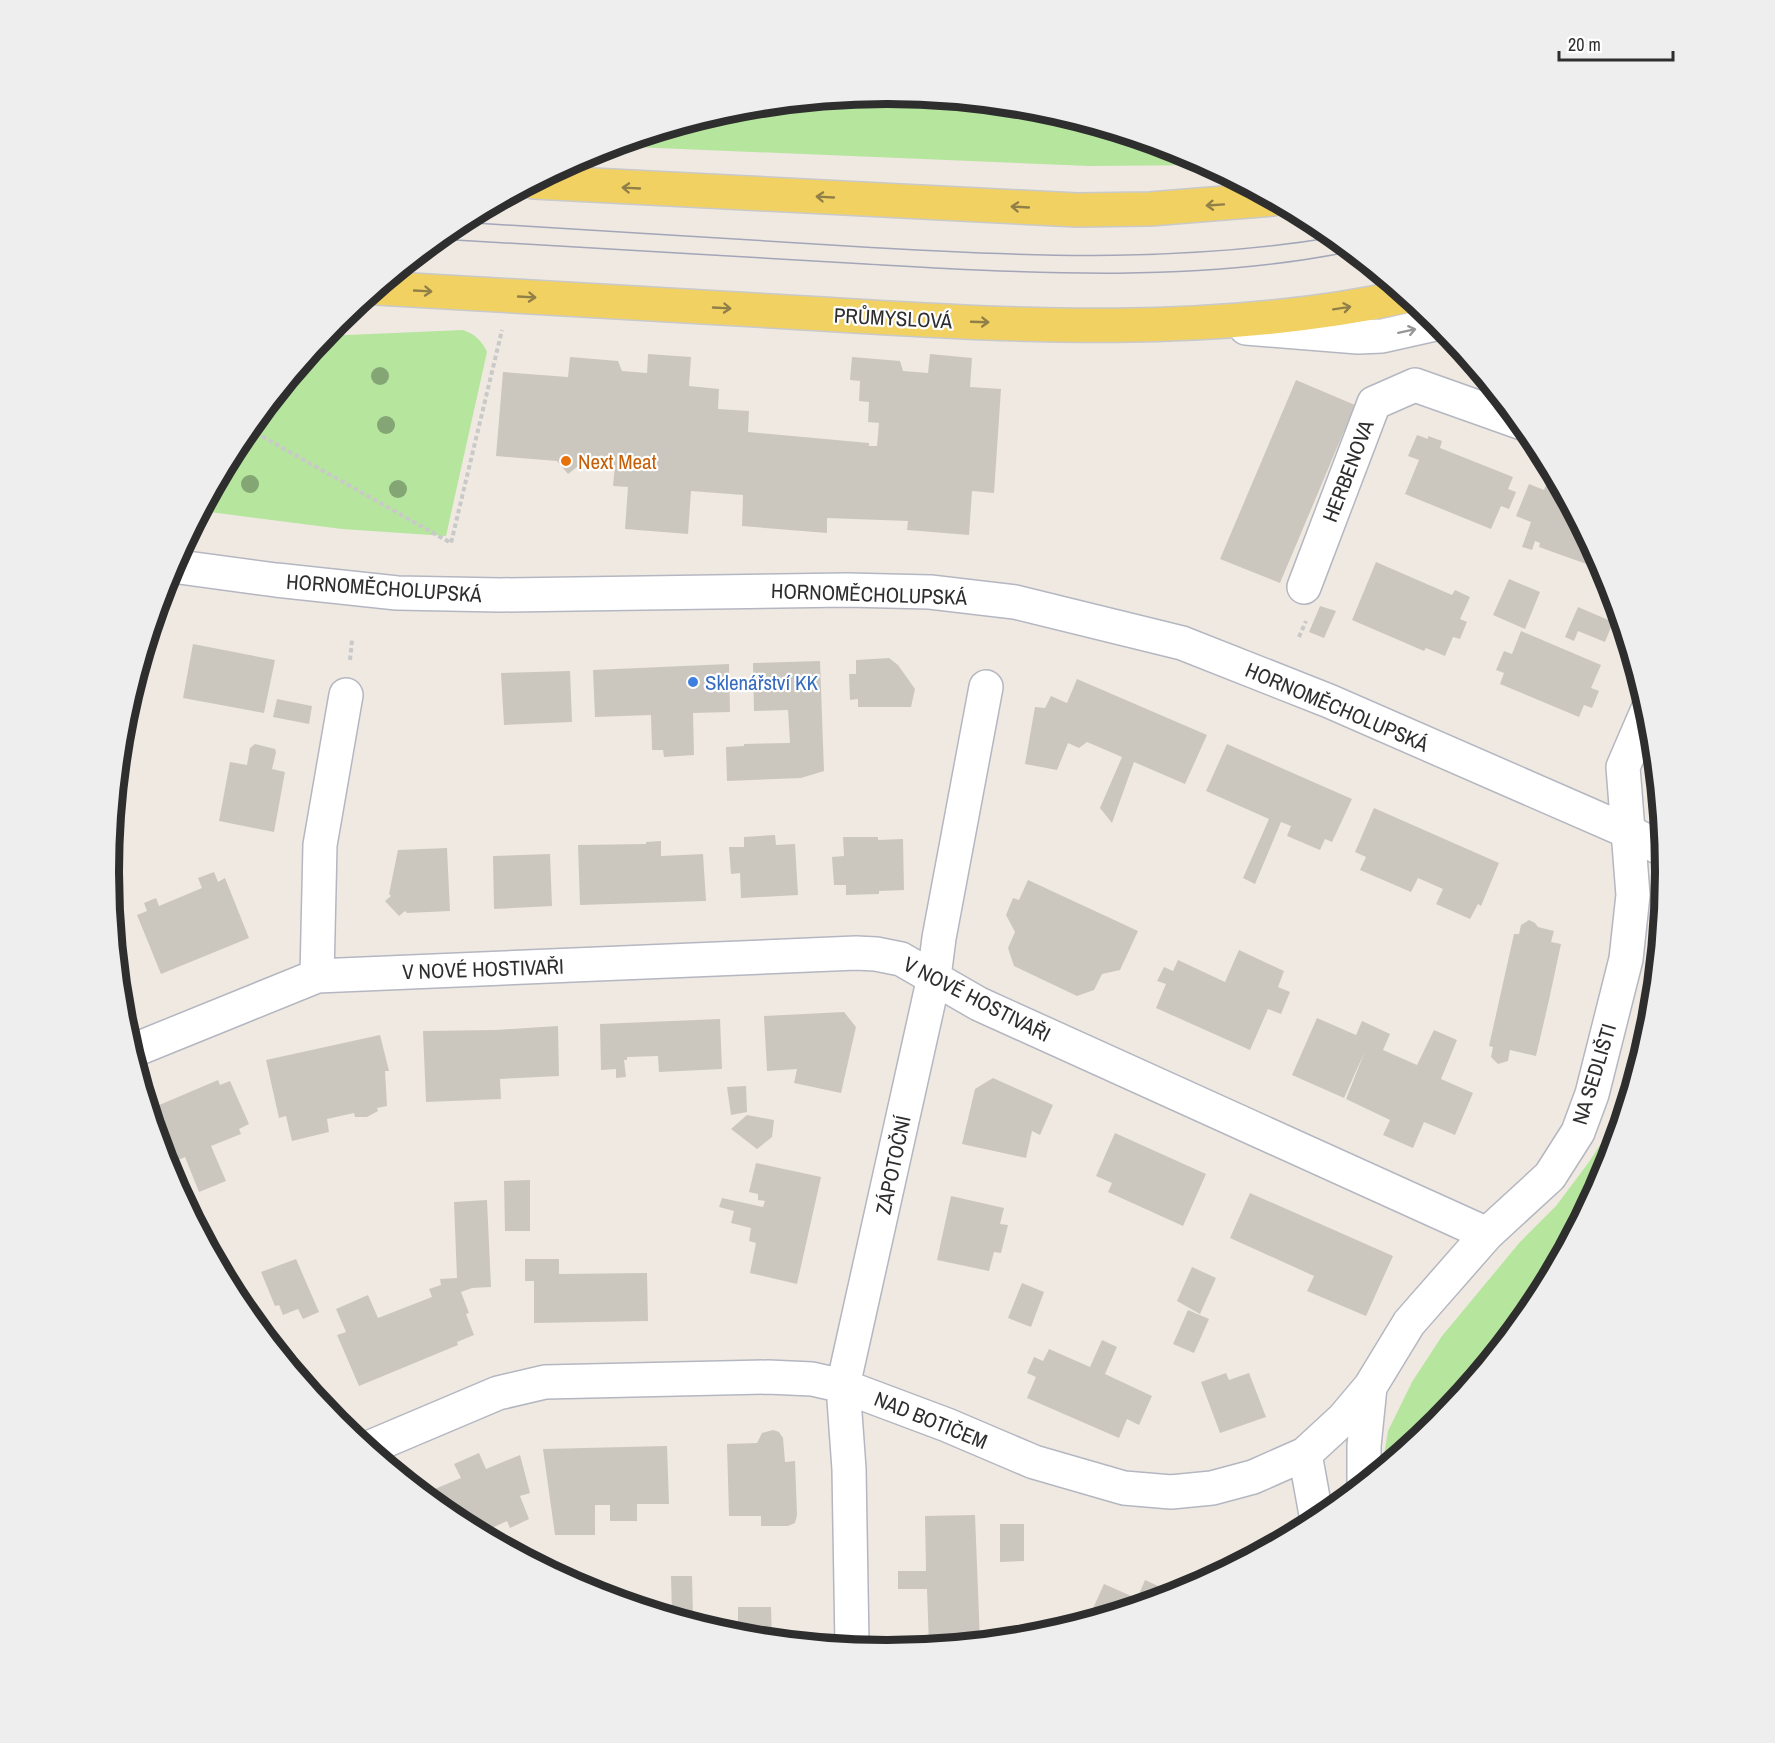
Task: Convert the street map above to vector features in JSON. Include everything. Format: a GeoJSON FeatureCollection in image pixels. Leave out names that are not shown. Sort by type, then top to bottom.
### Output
{"type":"FeatureCollection","features":[{"type":"Feature","properties":{"kind":"main road"},"geometry":{"type":"LineString","coordinates":[[549,183],[1077,210],[1150,209],[1260,200]]}},
{"type":"Feature","properties":{"kind":"main road","name":"PRŮMYSLOVÁ"},"geometry":{"type":"LineString","coordinates":[[388,289],[944,321],[1077,324],[1181,323],[1281,316],[1357,306],[1398,298]]}},
{"type":"Feature","properties":{"kind":"street"},"geometry":{"type":"LineString","coordinates":[[1181,323],[1358,337],[1394,334],[1429,326]]}},
{"type":"Feature","properties":{"kind":"street","name":"HERBENOVA"},"geometry":{"type":"LineString","coordinates":[[1304,587],[1374,403],[1415,385],[1507,418]]}},
{"type":"Feature","properties":{"kind":"street","name":"HORNOMĚCHOLUPSKÁ"},"geometry":{"type":"LineString","coordinates":[[183,567],[397,593],[500,596],[848,590],[930,592],[1015,602],[1182,643],[1329,701],[1654,845]]}},
{"type":"Feature","properties":{"kind":"street","name":"ZÁPOTOČNÍ"},"geometry":{"type":"LineString","coordinates":[[852,1639],[849,1469],[843,1386],[934,978],[939,938],[986,687]]}},
{"type":"Feature","properties":{"kind":"street"},"geometry":{"type":"LineString","coordinates":[[317,976],[320,845],[346,695]]}},
{"type":"Feature","properties":{"kind":"street","name":"NA SEDLIŠTI"},"geometry":{"type":"LineString","coordinates":[[1370,1387],[1409,1323],[1487,1234],[1550,1176],[1578,1132],[1592,1094],[1626,959],[1633,895],[1623,767],[1641,724]]}},
{"type":"Feature","properties":{"kind":"street","name":"V NOVÉ HOSTIVAŘI"},"geometry":{"type":"LineString","coordinates":[[141,1048],[317,976],[876,954],[901,959],[979,1004],[1487,1234]]}},
{"type":"Feature","properties":{"kind":"street","name":"NAD BOTIČEM"},"geometry":{"type":"LineString","coordinates":[[376,1445],[498,1393],[545,1382],[812,1378],[843,1386],[947,1425],[1034,1462],[1124,1488],[1171,1492],[1212,1488],[1253,1477],[1305,1454],[1343,1419],[1370,1387]]}},
{"type":"Feature","properties":{"kind":"street"},"geometry":{"type":"LineString","coordinates":[[1365,1473],[1364,1446],[1370,1387]]}},
{"type":"Feature","properties":{"kind":"street"},"geometry":{"type":"LineString","coordinates":[[1305,1454],[1315,1509]]}},
{"type":"Feature","properties":{"kind":"path"},"geometry":{"type":"LineString","coordinates":[[257,434],[451,543],[503,325]]}},
{"type":"Feature","properties":{"kind":"green space"},"geometry":{"type":"Polygon","coordinates":[[[837,105],[938,105],[1037,118],[1134,144],[1188,165],[1089,166],[633,147],[738,118],[787,110],[837,105]]]}},
{"type":"Feature","properties":{"kind":"green space"},"geometry":{"type":"Polygon","coordinates":[[[463,330],[478,338],[483,344],[487,352],[446,536],[342,529],[209,512],[222,487],[278,404],[337,335],[463,330]]]}},
{"type":"Feature","properties":{"kind":"green space"},"geometry":{"type":"Polygon","coordinates":[[[1614,1119],[1576,1211],[1553,1256],[1526,1298],[1465,1378],[1431,1415],[1384,1457],[1388,1431],[1412,1382],[1442,1336],[1520,1242],[1556,1206],[1609,1131],[1614,1119]]]}},
{"type":"Feature","properties":{"kind":"building"},"geometry":{"type":"Polygon","coordinates":[[[648,354],[691,357],[689,386],[719,389],[718,409],[749,411],[748,432],[869,443],[869,446],[877,446],[879,423],[868,422],[869,402],[859,401],[860,381],[850,380],[852,357],[900,361],[903,371],[928,373],[930,354],[972,358],[970,387],[1001,389],[994,493],[972,491],[969,535],[907,530],[908,521],[827,518],[827,533],[742,526],[743,495],[691,491],[688,534],[625,529],[628,487],[613,486],[615,465],[582,463],[568,474],[557,461],[496,456],[503,372],[568,377],[570,357],[618,361],[622,371],[647,373],[648,354]]]}},
{"type":"Feature","properties":{"kind":"building"},"geometry":{"type":"Polygon","coordinates":[[[1296,380],[1355,405],[1280,583],[1220,559],[1296,380]]]}},
{"type":"Feature","properties":{"kind":"building"},"geometry":{"type":"Polygon","coordinates":[[[1417,435],[1442,441],[1440,448],[1513,477],[1508,489],[1516,492],[1509,509],[1501,506],[1491,529],[1405,494],[1419,460],[1408,456],[1417,435]]]}},
{"type":"Feature","properties":{"kind":"building"},"geometry":{"type":"Polygon","coordinates":[[[1548,480],[1591,566],[1539,547],[1540,543],[1535,541],[1532,550],[1522,547],[1531,522],[1516,516],[1529,484],[1544,490],[1548,480]]]}},
{"type":"Feature","properties":{"kind":"building"},"geometry":{"type":"Polygon","coordinates":[[[1376,562],[1452,595],[1455,590],[1470,597],[1460,619],[1467,622],[1460,639],[1453,637],[1445,656],[1426,648],[1424,651],[1352,620],[1376,562]]]}},
{"type":"Feature","properties":{"kind":"building"},"geometry":{"type":"Polygon","coordinates":[[[1509,579],[1540,592],[1525,629],[1493,615],[1509,579]]]}},
{"type":"Feature","properties":{"kind":"building"},"geometry":{"type":"Polygon","coordinates":[[[1320,606],[1336,611],[1324,638],[1309,632],[1320,606]]]}},
{"type":"Feature","properties":{"kind":"building"},"geometry":{"type":"Polygon","coordinates":[[[1578,607],[1613,622],[1605,642],[1578,631],[1574,641],[1565,637],[1578,607]]]}},
{"type":"Feature","properties":{"kind":"building"},"geometry":{"type":"Polygon","coordinates":[[[1521,631],[1601,665],[1591,688],[1599,691],[1592,708],[1584,705],[1579,717],[1500,684],[1504,673],[1496,670],[1504,651],[1512,654],[1521,631]]]}},
{"type":"Feature","properties":{"kind":"building"},"geometry":{"type":"Polygon","coordinates":[[[193,644],[275,660],[264,713],[183,698],[193,644]]]}},
{"type":"Feature","properties":{"kind":"building"},"geometry":{"type":"Polygon","coordinates":[[[889,658],[898,665],[915,689],[911,707],[858,707],[858,699],[850,700],[849,674],[856,674],[856,660],[889,658]]]}},
{"type":"Feature","properties":{"kind":"building"},"geometry":{"type":"Polygon","coordinates":[[[820,661],[824,771],[801,778],[727,781],[726,747],[744,746],[744,744],[790,743],[788,710],[754,711],[753,663],[820,661]]]}},
{"type":"Feature","properties":{"kind":"building"},"geometry":{"type":"Polygon","coordinates":[[[729,664],[730,712],[693,713],[694,755],[664,757],[663,750],[652,750],[651,715],[595,717],[593,670],[729,664]]]}},
{"type":"Feature","properties":{"kind":"building"},"geometry":{"type":"Polygon","coordinates":[[[570,671],[572,722],[504,725],[501,673],[570,671]]]}},
{"type":"Feature","properties":{"kind":"building"},"geometry":{"type":"Polygon","coordinates":[[[1077,679],[1207,735],[1185,784],[1134,762],[1112,823],[1100,808],[1122,757],[1087,742],[1079,748],[1068,743],[1057,770],[1025,764],[1035,707],[1045,708],[1051,696],[1067,703],[1077,679]]]}},
{"type":"Feature","properties":{"kind":"building"},"geometry":{"type":"Polygon","coordinates":[[[277,699],[312,706],[309,724],[273,717],[277,699]]]}},
{"type":"Feature","properties":{"kind":"building"},"geometry":{"type":"Polygon","coordinates":[[[255,744],[275,749],[272,769],[285,772],[274,832],[219,821],[230,762],[247,765],[250,748],[255,744]]]}},
{"type":"Feature","properties":{"kind":"building"},"geometry":{"type":"Polygon","coordinates":[[[1227,744],[1352,799],[1332,842],[1325,839],[1320,850],[1287,836],[1291,826],[1281,822],[1255,884],[1243,878],[1269,819],[1206,791],[1227,744]]]}},
{"type":"Feature","properties":{"kind":"building"},"geometry":{"type":"Polygon","coordinates":[[[1374,808],[1499,863],[1481,906],[1478,904],[1470,919],[1436,904],[1443,889],[1418,878],[1411,892],[1360,870],[1366,857],[1355,852],[1374,808]]]}},
{"type":"Feature","properties":{"kind":"building"},"geometry":{"type":"Polygon","coordinates":[[[775,835],[776,845],[795,844],[798,895],[741,898],[740,873],[731,874],[729,847],[744,847],[744,837],[775,835]]]}},
{"type":"Feature","properties":{"kind":"building"},"geometry":{"type":"Polygon","coordinates":[[[843,837],[878,837],[878,840],[903,839],[904,890],[879,891],[879,894],[846,895],[846,885],[834,885],[832,857],[844,856],[843,837]]]}},
{"type":"Feature","properties":{"kind":"building"},"geometry":{"type":"Polygon","coordinates":[[[661,841],[661,856],[703,854],[706,901],[580,905],[578,845],[646,844],[646,842],[661,841]]]}},
{"type":"Feature","properties":{"kind":"building"},"geometry":{"type":"Polygon","coordinates":[[[447,848],[450,911],[407,913],[405,911],[399,916],[385,901],[391,896],[389,894],[398,850],[447,848]]]}},
{"type":"Feature","properties":{"kind":"building"},"geometry":{"type":"Polygon","coordinates":[[[550,854],[552,906],[494,909],[493,856],[550,854]]]}},
{"type":"Feature","properties":{"kind":"building"},"geometry":{"type":"Polygon","coordinates":[[[214,872],[218,882],[225,878],[249,938],[161,974],[137,915],[147,911],[144,903],[156,898],[159,906],[202,888],[198,878],[214,872]]]}},
{"type":"Feature","properties":{"kind":"building"},"geometry":{"type":"Polygon","coordinates":[[[1028,880],[1138,931],[1120,970],[1102,974],[1094,990],[1077,996],[1014,966],[1008,948],[1015,932],[1006,915],[1013,898],[1019,900],[1028,880]]]}},
{"type":"Feature","properties":{"kind":"building"},"geometry":{"type":"Polygon","coordinates":[[[1529,920],[1538,927],[1554,931],[1551,942],[1561,944],[1549,1000],[1536,1056],[1510,1050],[1508,1061],[1498,1064],[1491,1057],[1493,1047],[1489,1046],[1514,934],[1519,934],[1521,925],[1529,920]]]}},
{"type":"Feature","properties":{"kind":"building"},"geometry":{"type":"Polygon","coordinates":[[[1239,950],[1284,971],[1278,987],[1290,992],[1281,1014],[1268,1009],[1250,1050],[1156,1008],[1166,984],[1157,981],[1164,967],[1173,971],[1178,960],[1225,982],[1239,950]]]}},
{"type":"Feature","properties":{"kind":"building"},"geometry":{"type":"Polygon","coordinates":[[[844,1012],[856,1027],[841,1093],[794,1083],[797,1069],[767,1071],[764,1016],[844,1012]]]}},
{"type":"Feature","properties":{"kind":"building"},"geometry":{"type":"Polygon","coordinates":[[[1317,1018],[1356,1035],[1362,1021],[1390,1034],[1383,1050],[1417,1065],[1434,1030],[1457,1040],[1441,1079],[1473,1093],[1455,1135],[1424,1122],[1413,1148],[1383,1135],[1390,1120],[1346,1099],[1365,1051],[1344,1098],[1292,1075],[1317,1018]]]}},
{"type":"Feature","properties":{"kind":"building"},"geometry":{"type":"Polygon","coordinates":[[[720,1019],[722,1069],[659,1072],[658,1056],[627,1057],[627,1060],[624,1060],[626,1077],[616,1078],[616,1069],[601,1070],[600,1024],[720,1019]]]}},
{"type":"Feature","properties":{"kind":"building"},"geometry":{"type":"Polygon","coordinates":[[[558,1026],[559,1076],[500,1079],[501,1099],[426,1102],[423,1031],[558,1026]]]}},
{"type":"Feature","properties":{"kind":"building"},"geometry":{"type":"Polygon","coordinates":[[[380,1035],[389,1071],[385,1071],[387,1106],[377,1108],[378,1111],[367,1117],[355,1117],[354,1113],[327,1119],[329,1132],[292,1141],[286,1116],[279,1118],[266,1060],[380,1035]]]}},
{"type":"Feature","properties":{"kind":"building"},"geometry":{"type":"Polygon","coordinates":[[[993,1078],[1053,1105],[1040,1135],[1032,1131],[1026,1158],[962,1144],[975,1089],[993,1078]]]}},
{"type":"Feature","properties":{"kind":"building"},"geometry":{"type":"Polygon","coordinates":[[[218,1080],[220,1085],[230,1081],[249,1124],[239,1129],[241,1134],[211,1146],[226,1181],[199,1192],[185,1157],[176,1161],[157,1106],[218,1080]]]}},
{"type":"Feature","properties":{"kind":"building"},"geometry":{"type":"Polygon","coordinates":[[[746,1086],[747,1112],[731,1115],[727,1087],[746,1086]]]}},
{"type":"Feature","properties":{"kind":"building"},"geometry":{"type":"Polygon","coordinates":[[[747,1115],[774,1120],[772,1137],[757,1149],[731,1129],[747,1115]]]}},
{"type":"Feature","properties":{"kind":"building"},"geometry":{"type":"Polygon","coordinates":[[[1115,1133],[1206,1174],[1183,1226],[1108,1192],[1112,1183],[1096,1176],[1115,1133]]]}},
{"type":"Feature","properties":{"kind":"building"},"geometry":{"type":"Polygon","coordinates":[[[756,1163],[821,1177],[797,1284],[750,1273],[756,1243],[749,1241],[751,1228],[731,1223],[734,1211],[719,1207],[722,1198],[763,1207],[765,1201],[758,1200],[758,1194],[749,1192],[756,1163]]]}},
{"type":"Feature","properties":{"kind":"building"},"geometry":{"type":"Polygon","coordinates":[[[530,1180],[530,1231],[505,1231],[504,1181],[530,1180]]]}},
{"type":"Feature","properties":{"kind":"building"},"geometry":{"type":"Polygon","coordinates":[[[1250,1193],[1393,1256],[1366,1316],[1307,1291],[1314,1276],[1230,1238],[1250,1193]]]}},
{"type":"Feature","properties":{"kind":"building"},"geometry":{"type":"Polygon","coordinates":[[[951,1196],[1004,1208],[1000,1224],[1008,1225],[1001,1253],[994,1252],[989,1271],[937,1260],[951,1196]]]}},
{"type":"Feature","properties":{"kind":"building"},"geometry":{"type":"Polygon","coordinates":[[[487,1200],[491,1287],[472,1288],[461,1292],[474,1335],[457,1342],[458,1345],[359,1386],[337,1335],[346,1332],[336,1309],[368,1295],[378,1318],[432,1297],[429,1289],[441,1285],[440,1279],[457,1278],[454,1202],[487,1200]]]}},
{"type":"Feature","properties":{"kind":"building"},"geometry":{"type":"Polygon","coordinates":[[[296,1259],[319,1312],[303,1319],[298,1309],[283,1315],[279,1305],[275,1306],[261,1272],[296,1259]]]}},
{"type":"Feature","properties":{"kind":"building"},"geometry":{"type":"Polygon","coordinates":[[[525,1259],[559,1259],[559,1274],[647,1273],[648,1321],[534,1323],[534,1281],[525,1281],[525,1259]]]}},
{"type":"Feature","properties":{"kind":"building"},"geometry":{"type":"Polygon","coordinates":[[[1192,1267],[1216,1278],[1200,1314],[1177,1301],[1192,1267]]]}},
{"type":"Feature","properties":{"kind":"building"},"geometry":{"type":"Polygon","coordinates":[[[1022,1283],[1044,1292],[1031,1327],[1008,1318],[1022,1283]]]}},
{"type":"Feature","properties":{"kind":"building"},"geometry":{"type":"Polygon","coordinates":[[[1188,1310],[1209,1319],[1194,1353],[1173,1344],[1188,1310]]]}},
{"type":"Feature","properties":{"kind":"building"},"geometry":{"type":"Polygon","coordinates":[[[1102,1340],[1117,1347],[1105,1374],[1152,1396],[1139,1425],[1127,1419],[1119,1438],[1027,1398],[1036,1377],[1027,1373],[1034,1357],[1043,1361],[1049,1349],[1090,1367],[1102,1340]]]}},
{"type":"Feature","properties":{"kind":"building"},"geometry":{"type":"Polygon","coordinates":[[[1226,1373],[1229,1380],[1249,1373],[1266,1417],[1220,1433],[1201,1382],[1226,1373]]]}},
{"type":"Feature","properties":{"kind":"building"},"geometry":{"type":"Polygon","coordinates":[[[773,1430],[779,1432],[783,1438],[785,1462],[795,1461],[797,1515],[795,1523],[788,1526],[761,1526],[761,1516],[729,1516],[727,1444],[757,1443],[762,1433],[773,1430]]]}},
{"type":"Feature","properties":{"kind":"building"},"geometry":{"type":"Polygon","coordinates":[[[667,1446],[669,1504],[637,1504],[637,1521],[610,1521],[610,1505],[595,1505],[595,1535],[555,1535],[543,1449],[667,1446]]]}},
{"type":"Feature","properties":{"kind":"building"},"geometry":{"type":"Polygon","coordinates":[[[479,1453],[486,1469],[520,1455],[530,1493],[520,1496],[529,1519],[510,1528],[507,1521],[490,1529],[433,1490],[461,1478],[454,1464],[479,1453]]]}},
{"type":"Feature","properties":{"kind":"building"},"geometry":{"type":"Polygon","coordinates":[[[975,1515],[980,1634],[929,1638],[927,1589],[898,1589],[898,1571],[926,1571],[925,1516],[975,1515]]]}},
{"type":"Feature","properties":{"kind":"building"},"geometry":{"type":"Polygon","coordinates":[[[1000,1524],[1024,1524],[1024,1561],[1000,1562],[1000,1524]]]}},
{"type":"Feature","properties":{"kind":"building"},"geometry":{"type":"Polygon","coordinates":[[[671,1576],[692,1576],[693,1614],[672,1608],[671,1576]]]}},
{"type":"Feature","properties":{"kind":"building"},"geometry":{"type":"Polygon","coordinates":[[[1145,1580],[1163,1588],[1138,1598],[1145,1580]]]}},
{"type":"Feature","properties":{"kind":"building"},"geometry":{"type":"Polygon","coordinates":[[[1104,1584],[1136,1598],[1134,1599],[1092,1611],[1104,1584]]]}},
{"type":"Feature","properties":{"kind":"building"},"geometry":{"type":"Polygon","coordinates":[[[738,1607],[771,1607],[772,1631],[738,1625],[738,1607]]]}},
{"type":"Feature","properties":{"kind":"tram line"},"geometry":{"type":"LineString","coordinates":[[476,223],[908,250],[1031,255],[1214,251],[1322,239]]}},
{"type":"Feature","properties":{"kind":"tram line"},"geometry":{"type":"LineString","coordinates":[[451,240],[1049,273],[1172,272],[1233,268],[1342,253]]}},
{"type":"Feature","properties":{"kind":"place","name":"Next Meat"},"geometry":{"type":"Point","coordinates":[566,461]}},
{"type":"Feature","properties":{"kind":"place","name":"Sklenářství KK"},"geometry":{"type":"Point","coordinates":[693,682]}}]}
